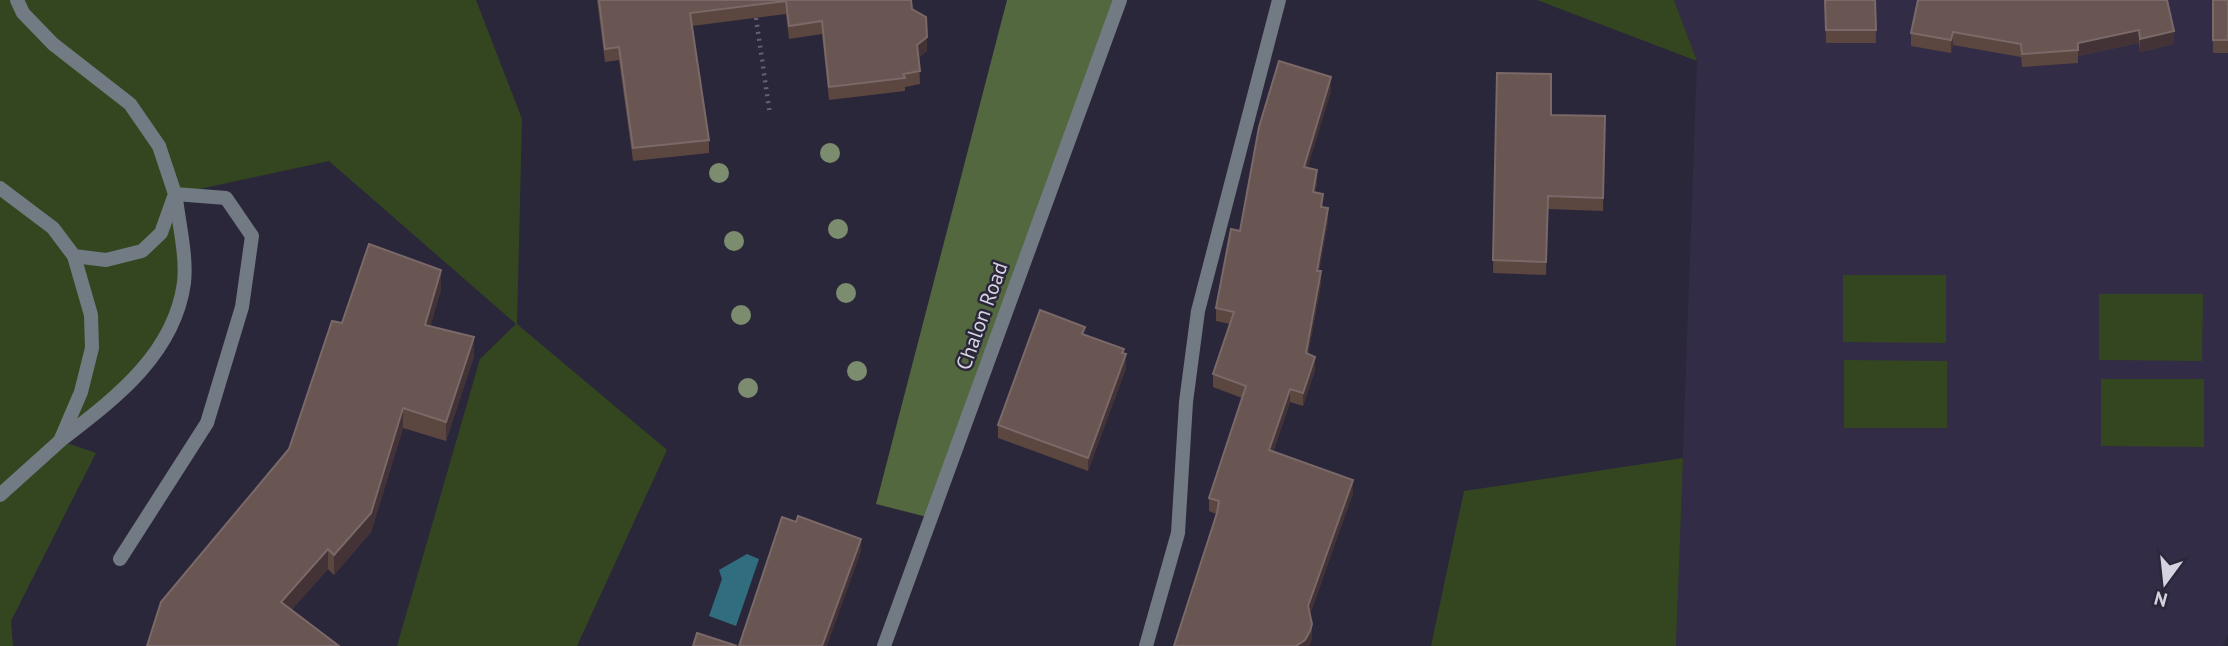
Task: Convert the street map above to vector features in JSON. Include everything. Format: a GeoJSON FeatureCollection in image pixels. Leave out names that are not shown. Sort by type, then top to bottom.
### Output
{"type":"FeatureCollection","features":[{"type":"Feature","properties":{"kind":"street"},"geometry":{"type":"LineString","coordinates":[[0,495],[131,382],[155,355],[174,320],[184,282],[175,194],[159,146],[130,104],[52,44],[23,13],[17,0]]}},
{"type":"Feature","properties":{"kind":"street","name":"Chalon Road"},"geometry":{"type":"LineString","coordinates":[[884,646],[1120,0]]}},
{"type":"Feature","properties":{"kind":"street"},"geometry":{"type":"LineString","coordinates":[[1146,646],[1178,533],[1186,402],[1198,311],[1279,0]]}},
{"type":"Feature","properties":{"kind":"street"},"geometry":{"type":"LineString","coordinates":[[0,188],[53,228],[74,256],[91,315],[92,348],[81,392],[60,441]]}},
{"type":"Feature","properties":{"kind":"street"},"geometry":{"type":"LineString","coordinates":[[74,256],[106,260],[142,251],[161,233],[175,194]]}},
{"type":"Feature","properties":{"kind":"street"},"geometry":{"type":"LineString","coordinates":[[120,559],[207,423],[242,307],[252,236],[226,198],[175,194]]}},
{"type":"Feature","properties":{"kind":"path"},"geometry":{"type":"LineString","coordinates":[[756,18],[770,115]]}},
{"type":"Feature","properties":{"kind":"shaded area"},"geometry":{"type":"Polygon","coordinates":[[[1674,0],[2228,0],[2228,635],[2223,646],[1676,646],[1697,61],[1674,0]]]}},
{"type":"Feature","properties":{"kind":"green space"},"geometry":{"type":"Polygon","coordinates":[[[0,0],[476,0],[522,119],[517,324],[667,450],[577,646],[397,646],[480,359],[516,324],[329,161],[176,194],[184,282],[155,355],[61,441],[96,453],[11,621],[13,646],[0,646],[0,0]]]}},
{"type":"Feature","properties":{"kind":"green space"},"geometry":{"type":"Polygon","coordinates":[[[1007,0],[1120,0],[931,518],[876,504],[1007,0]]]}},
{"type":"Feature","properties":{"kind":"green space"},"geometry":{"type":"Polygon","coordinates":[[[1537,0],[1674,0],[1697,61],[1537,0]]]}},
{"type":"Feature","properties":{"kind":"green space"},"geometry":{"type":"Polygon","coordinates":[[[1843,275],[1946,275],[1946,343],[1843,342],[1843,275]]]}},
{"type":"Feature","properties":{"kind":"green space"},"geometry":{"type":"Polygon","coordinates":[[[2099,294],[2203,294],[2202,361],[2099,360],[2099,294]]]}},
{"type":"Feature","properties":{"kind":"green space"},"geometry":{"type":"Polygon","coordinates":[[[1844,360],[1947,361],[1947,428],[1844,428],[1844,360]]]}},
{"type":"Feature","properties":{"kind":"green space"},"geometry":{"type":"Polygon","coordinates":[[[2101,379],[2204,379],[2204,447],[2101,446],[2101,379]]]}},
{"type":"Feature","properties":{"kind":"green space"},"geometry":{"type":"Polygon","coordinates":[[[1683,458],[1676,646],[1431,646],[1464,491],[1683,458]]]}},
{"type":"Feature","properties":{"kind":"water"},"geometry":{"type":"Polygon","coordinates":[[[747,554],[759,559],[736,626],[709,616],[722,579],[719,570],[747,554]]]}},
{"type":"Feature","properties":{"kind":"building"},"geometry":{"type":"Polygon","coordinates":[[[599,0],[911,0],[912,9],[926,17],[927,37],[917,45],[920,71],[903,74],[905,78],[829,87],[822,21],[789,26],[786,1],[690,13],[709,140],[633,148],[619,47],[605,49],[599,0]]]}},
{"type":"Feature","properties":{"kind":"building"},"geometry":{"type":"Polygon","coordinates":[[[1825,0],[1875,0],[1876,30],[1826,30],[1825,0]]]}},
{"type":"Feature","properties":{"kind":"building"},"geometry":{"type":"Polygon","coordinates":[[[1918,0],[2167,0],[2174,31],[2140,39],[2139,30],[2078,43],[2078,50],[2022,54],[2021,44],[1953,32],[1951,40],[1911,33],[1918,0]]]}},
{"type":"Feature","properties":{"kind":"building"},"geometry":{"type":"Polygon","coordinates":[[[2213,0],[2228,0],[2228,40],[2213,40],[2213,0]]]}},
{"type":"Feature","properties":{"kind":"building"},"geometry":{"type":"Polygon","coordinates":[[[1279,61],[1331,77],[1304,167],[1317,170],[1313,192],[1323,194],[1321,207],[1328,208],[1317,271],[1321,271],[1306,353],[1315,357],[1303,393],[1290,389],[1269,450],[1353,480],[1308,606],[1312,624],[1305,640],[1296,646],[1174,646],[1217,513],[1219,501],[1209,498],[1246,386],[1213,374],[1234,312],[1216,308],[1231,229],[1240,231],[1259,127],[1279,61]]]}},
{"type":"Feature","properties":{"kind":"building"},"geometry":{"type":"Polygon","coordinates":[[[1497,73],[1551,74],[1551,115],[1605,116],[1603,198],[1548,196],[1546,262],[1493,260],[1497,73]]]}},
{"type":"Feature","properties":{"kind":"building"},"geometry":{"type":"Polygon","coordinates":[[[369,244],[441,270],[425,325],[474,337],[446,422],[403,408],[371,513],[334,555],[328,549],[281,602],[339,646],[147,646],[161,602],[289,449],[332,321],[342,323],[369,244]]]}},
{"type":"Feature","properties":{"kind":"building"},"geometry":{"type":"Polygon","coordinates":[[[1040,310],[1085,327],[1082,334],[1124,349],[1122,353],[1126,354],[1088,458],[998,425],[1040,310]]]}},
{"type":"Feature","properties":{"kind":"building"},"geometry":{"type":"Polygon","coordinates":[[[798,516],[861,539],[822,646],[739,646],[782,517],[796,522],[798,516]]]}},
{"type":"Feature","properties":{"kind":"building"},"geometry":{"type":"Polygon","coordinates":[[[697,633],[737,646],[693,646],[697,633]]]}}]}
